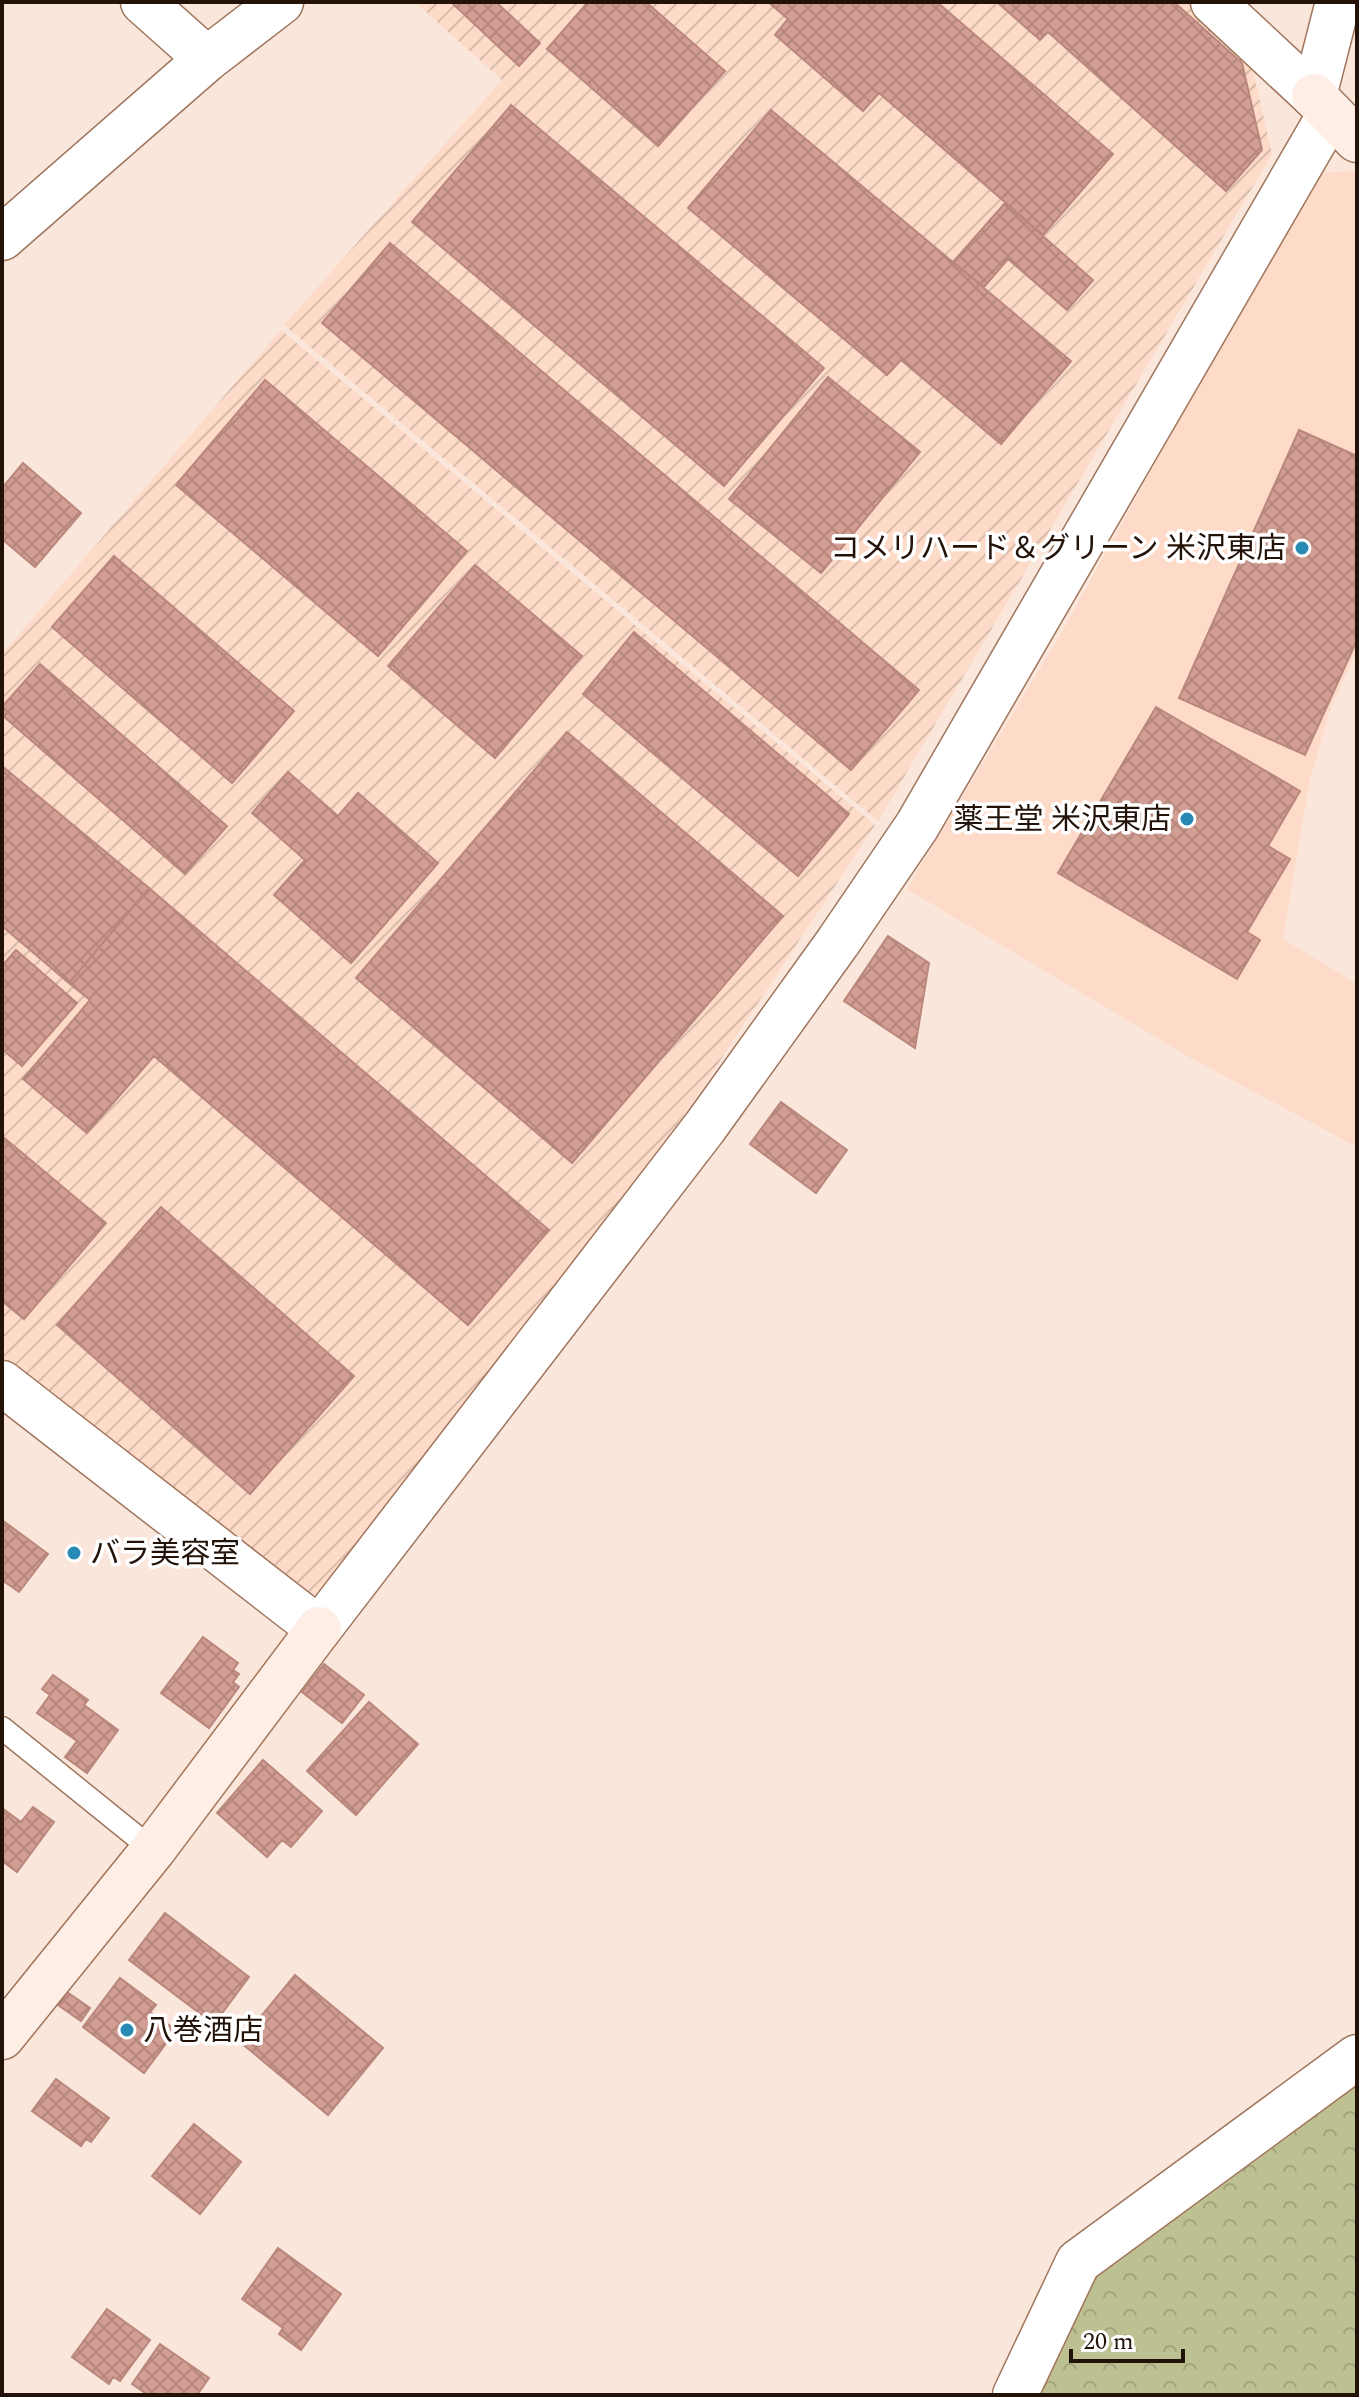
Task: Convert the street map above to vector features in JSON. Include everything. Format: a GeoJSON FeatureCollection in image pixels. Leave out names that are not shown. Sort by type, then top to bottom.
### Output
{"type":"FeatureCollection","features":[{"type":"Feature","properties":{"kind":"street"},"geometry":{"type":"LineString","coordinates":[[143,2],[207,59]]}},
{"type":"Feature","properties":{"kind":"street"},"geometry":{"type":"LineString","coordinates":[[2,238],[207,59],[281,2]]}},
{"type":"Feature","properties":{"kind":"street"},"geometry":{"type":"LineString","coordinates":[[1213,2],[1333,117]]}},
{"type":"Feature","properties":{"kind":"street"},"geometry":{"type":"LineString","coordinates":[[2,2037],[153,1850],[705,1127],[917,826],[1333,117],[1338,2]]}},
{"type":"Feature","properties":{"kind":"street"},"geometry":{"type":"LineString","coordinates":[[2,1383],[319,1629]]}},
{"type":"Feature","properties":{"kind":"street"},"geometry":{"type":"LineString","coordinates":[[1015,2395],[1078,2262],[1357,2057]]}},
{"type":"Feature","properties":{"kind":"lane"},"geometry":{"type":"LineString","coordinates":[[2,1728],[153,1850]]}},
{"type":"Feature","properties":{"kind":"shaded area"},"geometry":{"type":"Polygon","coordinates":[[[415,2],[1190,2],[1250,58],[1272,154],[878,821],[284,325],[502,80],[415,2]]]}},
{"type":"Feature","properties":{"kind":"shaded area"},"geometry":{"type":"Polygon","coordinates":[[[1357,171],[1357,650],[1331,707],[1310,779],[1283,939],[1357,984],[1357,1147],[1191,1058],[907,889],[1059,637],[1316,173],[1357,171]]]}},
{"type":"Feature","properties":{"kind":"shaded area"},"geometry":{"type":"Polygon","coordinates":[[[281,330],[875,825],[687,1111],[315,1602],[2,1356],[2,654],[281,330]]]}},
{"type":"Feature","properties":{"kind":"green space"},"geometry":{"type":"Polygon","coordinates":[[[1357,2070],[1357,2395],[1031,2395],[1088,2276],[1357,2070]]]}},
{"type":"Feature","properties":{"kind":"building"},"geometry":{"type":"Polygon","coordinates":[[[451,2],[496,2],[540,43],[519,66],[451,2]]]}},
{"type":"Feature","properties":{"kind":"building"},"geometry":{"type":"Polygon","coordinates":[[[588,2],[646,2],[725,71],[658,146],[547,49],[588,2]]]}},
{"type":"Feature","properties":{"kind":"building"},"geometry":{"type":"Polygon","coordinates":[[[768,2],[937,2],[1113,154],[1043,235],[879,93],[863,111],[775,35],[788,19],[768,2]]]}},
{"type":"Feature","properties":{"kind":"building"},"geometry":{"type":"Polygon","coordinates":[[[997,2],[1174,2],[1242,63],[1262,150],[1226,191],[1048,32],[1040,40],[997,2]]]}},
{"type":"Feature","properties":{"kind":"building"},"geometry":{"type":"Polygon","coordinates":[[[511,105],[824,368],[724,486],[412,222],[511,105]]]}},
{"type":"Feature","properties":{"kind":"building"},"geometry":{"type":"Polygon","coordinates":[[[771,110],[1071,361],[1001,444],[901,360],[887,375],[688,208],[771,110]]]}},
{"type":"Feature","properties":{"kind":"building"},"geometry":{"type":"Polygon","coordinates":[[[1005,203],[1093,280],[1067,310],[1008,259],[984,287],[953,262],[1005,203]]]}},
{"type":"Feature","properties":{"kind":"building"},"geometry":{"type":"Polygon","coordinates":[[[390,243],[919,690],[851,770],[322,323],[390,243]]]}},
{"type":"Feature","properties":{"kind":"building"},"geometry":{"type":"Polygon","coordinates":[[[828,377],[920,452],[821,573],[729,499],[828,377]]]}},
{"type":"Feature","properties":{"kind":"building"},"geometry":{"type":"Polygon","coordinates":[[[265,380],[467,551],[378,656],[176,485],[265,380]]]}},
{"type":"Feature","properties":{"kind":"building","name":"コメリハード＆グリーン 米沢東店"},"geometry":{"type":"Polygon","coordinates":[[[1299,430],[1357,456],[1357,640],[1305,755],[1179,698],[1299,430]]]}},
{"type":"Feature","properties":{"kind":"building"},"geometry":{"type":"Polygon","coordinates":[[[23,463],[81,513],[35,567],[2,539],[2,488],[23,463]]]}},
{"type":"Feature","properties":{"kind":"building"},"geometry":{"type":"Polygon","coordinates":[[[114,556],[294,711],[232,783],[52,627],[114,556]]]}},
{"type":"Feature","properties":{"kind":"building"},"geometry":{"type":"Polygon","coordinates":[[[475,565],[582,656],[495,758],[388,666],[475,565]]]}},
{"type":"Feature","properties":{"kind":"building"},"geometry":{"type":"Polygon","coordinates":[[[634,632],[849,814],[798,876],[583,694],[634,632]]]}},
{"type":"Feature","properties":{"kind":"building"},"geometry":{"type":"Polygon","coordinates":[[[40,664],[227,826],[185,874],[2,715],[2,707],[40,664]]]}},
{"type":"Feature","properties":{"kind":"building","name":"薬王堂 米沢東店"},"geometry":{"type":"Polygon","coordinates":[[[1156,707],[1300,791],[1268,846],[1290,859],[1247,932],[1260,940],[1237,979],[1058,873],[1156,707]]]}},
{"type":"Feature","properties":{"kind":"building"},"geometry":{"type":"Polygon","coordinates":[[[567,732],[783,916],[572,1163],[356,978],[567,732]]]}},
{"type":"Feature","properties":{"kind":"building"},"geometry":{"type":"Polygon","coordinates":[[[2,766],[149,888],[69,983],[2,926],[2,766]]]}},
{"type":"Feature","properties":{"kind":"building"},"geometry":{"type":"Polygon","coordinates":[[[288,772],[338,816],[358,793],[438,863],[351,963],[274,895],[305,860],[252,813],[288,772]]]}},
{"type":"Feature","properties":{"kind":"building"},"geometry":{"type":"Polygon","coordinates":[[[149,888],[549,1230],[468,1325],[154,1056],[87,1133],[23,1079],[90,1000],[69,983],[149,888]]]}},
{"type":"Feature","properties":{"kind":"building"},"geometry":{"type":"Polygon","coordinates":[[[888,936],[929,963],[915,1048],[844,1001],[888,936]]]}},
{"type":"Feature","properties":{"kind":"building"},"geometry":{"type":"Polygon","coordinates":[[[16,950],[77,1003],[22,1066],[2,1049],[2,966],[16,950]]]}},
{"type":"Feature","properties":{"kind":"building"},"geometry":{"type":"Polygon","coordinates":[[[781,1102],[847,1150],[816,1193],[750,1144],[781,1102]]]}},
{"type":"Feature","properties":{"kind":"building"},"geometry":{"type":"Polygon","coordinates":[[[2,1136],[106,1223],[24,1319],[2,1301],[2,1136]]]}},
{"type":"Feature","properties":{"kind":"building"},"geometry":{"type":"Polygon","coordinates":[[[161,1207],[354,1376],[250,1494],[57,1325],[161,1207]]]}},
{"type":"Feature","properties":{"kind":"building"},"geometry":{"type":"Polygon","coordinates":[[[2,1520],[48,1554],[19,1592],[2,1580],[2,1520]]]}},
{"type":"Feature","properties":{"kind":"building"},"geometry":{"type":"Polygon","coordinates":[[[203,1637],[238,1663],[233,1670],[239,1674],[233,1682],[239,1687],[209,1728],[161,1693],[203,1637]]]}},
{"type":"Feature","properties":{"kind":"building"},"geometry":{"type":"Polygon","coordinates":[[[324,1664],[364,1695],[342,1723],[302,1692],[324,1664]]]}},
{"type":"Feature","properties":{"kind":"building"},"geometry":{"type":"Polygon","coordinates":[[[53,1675],[88,1700],[84,1705],[118,1730],[87,1773],[65,1757],[77,1741],[37,1713],[50,1695],[42,1689],[53,1675]]]}},
{"type":"Feature","properties":{"kind":"building"},"geometry":{"type":"Polygon","coordinates":[[[369,1702],[418,1744],[356,1815],[307,1771],[369,1702]]]}},
{"type":"Feature","properties":{"kind":"building"},"geometry":{"type":"Polygon","coordinates":[[[263,1760],[322,1811],[291,1847],[282,1840],[267,1857],[217,1813],[263,1760]]]}},
{"type":"Feature","properties":{"kind":"building"},"geometry":{"type":"Polygon","coordinates":[[[33,1807],[54,1822],[17,1872],[2,1861],[2,1808],[21,1822],[33,1807]]]}},
{"type":"Feature","properties":{"kind":"building"},"geometry":{"type":"Polygon","coordinates":[[[165,1913],[249,1977],[214,2024],[129,1960],[165,1913]]]}},
{"type":"Feature","properties":{"kind":"building"},"geometry":{"type":"Polygon","coordinates":[[[295,1975],[383,2048],[328,2115],[240,2042],[295,1975]]]}},
{"type":"Feature","properties":{"kind":"building"},"geometry":{"type":"Polygon","coordinates":[[[120,1978],[156,2005],[150,2012],[176,2030],[144,2073],[83,2027],[120,1978]]]}},
{"type":"Feature","properties":{"kind":"building"},"geometry":{"type":"Polygon","coordinates":[[[67,1992],[90,2008],[81,2021],[58,2005],[67,1992]]]}},
{"type":"Feature","properties":{"kind":"building"},"geometry":{"type":"Polygon","coordinates":[[[56,2079],[109,2118],[91,2142],[86,2139],[81,2146],[32,2111],[56,2079]]]}},
{"type":"Feature","properties":{"kind":"building"},"geometry":{"type":"Polygon","coordinates":[[[194,2124],[241,2162],[200,2214],[152,2176],[194,2124]]]}},
{"type":"Feature","properties":{"kind":"building"},"geometry":{"type":"Polygon","coordinates":[[[278,2248],[341,2294],[301,2350],[279,2334],[283,2328],[242,2299],[278,2248]]]}},
{"type":"Feature","properties":{"kind":"building"},"geometry":{"type":"Polygon","coordinates":[[[107,2309],[150,2340],[120,2381],[113,2377],[109,2384],[72,2357],[107,2309]]]}},
{"type":"Feature","properties":{"kind":"building"},"geometry":{"type":"Polygon","coordinates":[[[160,2344],[209,2378],[197,2395],[148,2395],[132,2384],[160,2344]]]}},
{"type":"Feature","properties":{"kind":"place","name":"コメリハード＆グリーン 米沢東店"},"geometry":{"type":"Point","coordinates":[1302,548]}},
{"type":"Feature","properties":{"kind":"place","name":"薬王堂 米沢東店"},"geometry":{"type":"Point","coordinates":[1187,819]}},
{"type":"Feature","properties":{"kind":"place","name":"バラ美容室"},"geometry":{"type":"Point","coordinates":[74,1553]}},
{"type":"Feature","properties":{"kind":"place","name":"八巻酒店"},"geometry":{"type":"Point","coordinates":[127,2030]}}]}
